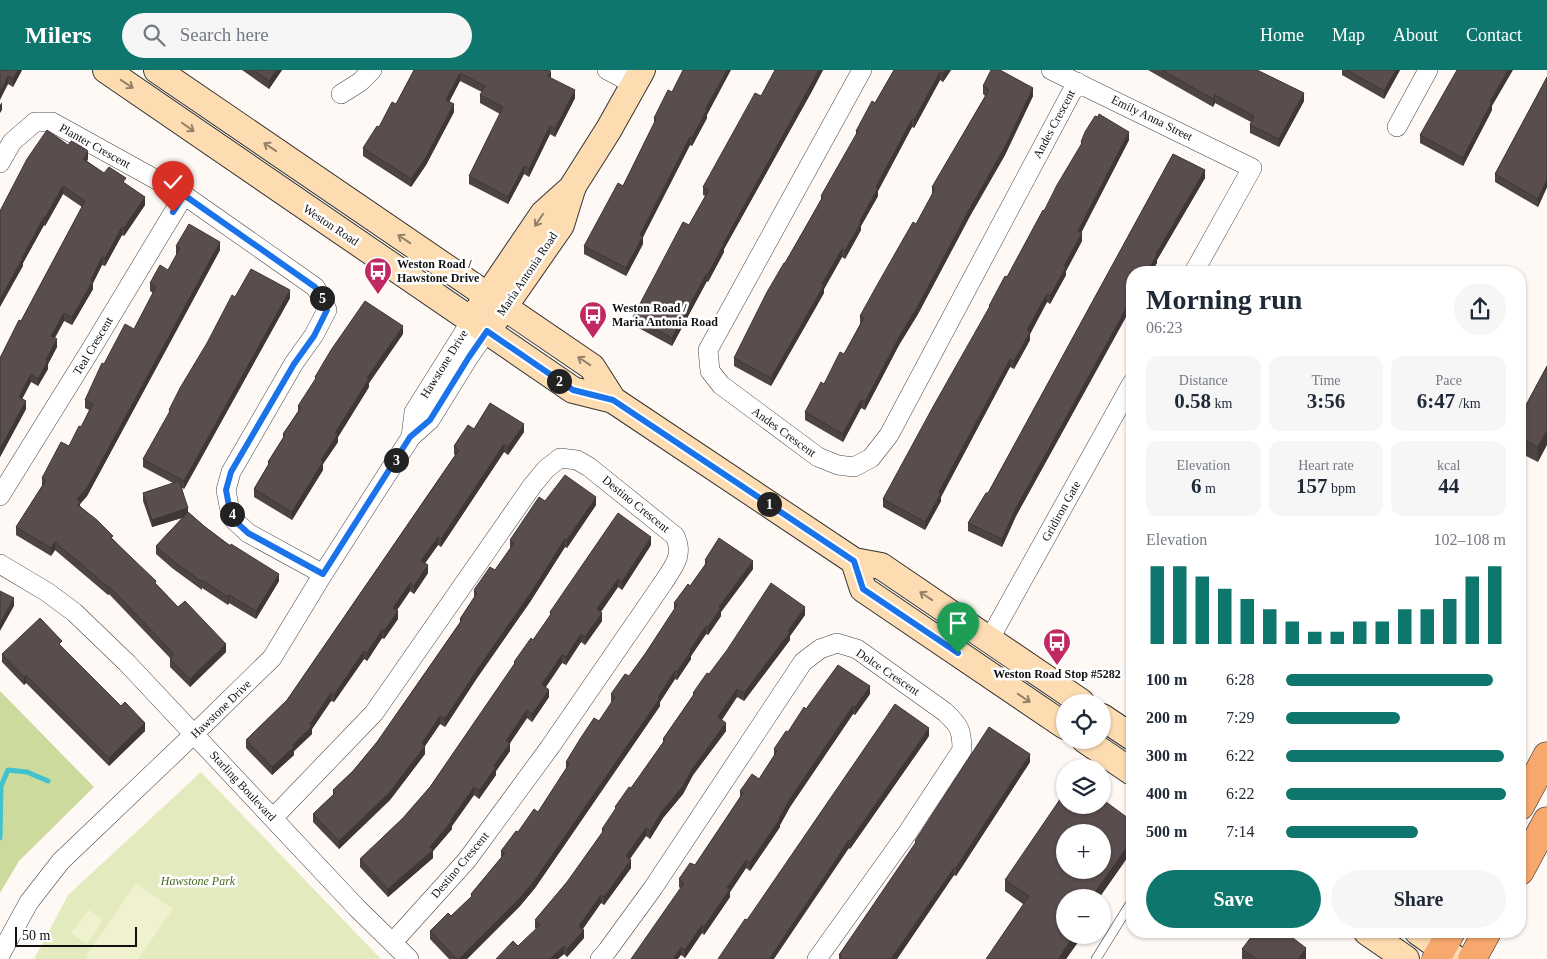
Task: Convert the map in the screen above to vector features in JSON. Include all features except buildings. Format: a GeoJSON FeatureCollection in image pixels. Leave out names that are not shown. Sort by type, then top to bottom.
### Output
{"type":"FeatureCollection","features":[{"type":"Feature","properties":{"kind":"main road","name":"Weston Road"},"geometry":{"type":"LineString","coordinates":[[106,70],[573,390],[613,400],[854,561],[882,566],[1069,694]]}},
{"type":"Feature","properties":{"kind":"main road","name":"Weston Road"},"geometry":{"type":"LineString","coordinates":[[157,70],[592,367],[613,400]]}},
{"type":"Feature","properties":{"kind":"main road","name":"Maria Antonia Road"},"geometry":{"type":"LineString","coordinates":[[479,326],[496,302],[561,225],[573,186],[609,129],[638,77]]}},
{"type":"Feature","properties":{"kind":"main road"},"geometry":{"type":"LineString","coordinates":[[854,561],[863,589],[1056,720]]}},
{"type":"Feature","properties":{"kind":"main road"},"geometry":{"type":"LineString","coordinates":[[1111,723],[1126,733]]}},
{"type":"Feature","properties":{"kind":"main road"},"geometry":{"type":"LineString","coordinates":[[1098,749],[1126,768]]}},
{"type":"Feature","properties":{"kind":"main road"},"geometry":{"type":"LineString","coordinates":[[1526,795],[1547,756]]}},
{"type":"Feature","properties":{"kind":"main road"},"geometry":{"type":"LineString","coordinates":[[1526,860],[1547,821]]}},
{"type":"Feature","properties":{"kind":"main road"},"geometry":{"type":"LineString","coordinates":[[1376,938],[1406,959]]}},
{"type":"Feature","properties":{"kind":"main road"},"geometry":{"type":"LineString","coordinates":[[1427,938],[1446,950]]}},
{"type":"Feature","properties":{"kind":"main road"},"geometry":{"type":"LineString","coordinates":[[1472,959],[1484,938]]}},
{"type":"Feature","properties":{"kind":"street"},"geometry":{"type":"LineString","coordinates":[[341,94],[360,82],[372,70]]}},
{"type":"Feature","properties":{"kind":"street"},"geometry":{"type":"LineString","coordinates":[[607,70],[638,77]]}},
{"type":"Feature","properties":{"kind":"street","name":"Andes Crescent"},"geometry":{"type":"LineString","coordinates":[[862,70],[708,350],[710,371],[720,386],[818,458],[854,468],[871,458],[889,435],[1077,82]]}},
{"type":"Feature","properties":{"kind":"street","name":"Emily Anna Street"},"geometry":{"type":"LineString","coordinates":[[1051,70],[1252,168],[1197,266]]}},
{"type":"Feature","properties":{"kind":"street"},"geometry":{"type":"LineString","coordinates":[[1397,127],[1428,70]]}},
{"type":"Feature","properties":{"kind":"street","name":"Planter Crescent"},"geometry":{"type":"LineString","coordinates":[[0,163],[12,142],[35,122],[52,122],[184,195],[315,287],[327,310],[314,336],[284,380],[231,472],[226,490],[234,520],[248,533],[323,574]]}},
{"type":"Feature","properties":{"kind":"street","name":"Teal Crescent"},"geometry":{"type":"LineString","coordinates":[[0,496],[184,195]]}},
{"type":"Feature","properties":{"kind":"street","name":"Hawstone Drive"},"geometry":{"type":"LineString","coordinates":[[0,955],[29,902],[61,861],[272,658],[410,437],[414,412],[479,326]]}},
{"type":"Feature","properties":{"kind":"street","name":"Gridiron Gate"},"geometry":{"type":"LineString","coordinates":[[989,640],[1126,394]]}},
{"type":"Feature","properties":{"kind":"street","name":"Destino Crescent"},"geometry":{"type":"LineString","coordinates":[[273,818],[374,713],[532,486],[546,469],[560,458],[577,460],[589,467],[675,536],[680,546],[676,562],[550,748],[467,860],[392,942]]}},
{"type":"Feature","properties":{"kind":"street","name":"Starling Boulevard"},"geometry":{"type":"LineString","coordinates":[[0,564],[47,592],[74,612],[126,663],[357,908],[409,959]]}},
{"type":"Feature","properties":{"kind":"street","name":"Dolce Crescent"},"geometry":{"type":"LineString","coordinates":[[600,959],[653,888],[803,662],[820,648],[837,643],[858,649],[945,712],[955,721],[962,733],[962,750],[908,832],[817,959]]}},
{"type":"Feature","properties":{"kind":"lane"},"geometry":{"type":"LineString","coordinates":[[1096,959],[1126,911]]}},
{"type":"Feature","properties":{"kind":"green space"},"geometry":{"type":"Polygon","coordinates":[[[0,691],[94,787],[19,861],[0,893],[0,691]]]}},
{"type":"Feature","properties":{"kind":"green space","name":"Hawstone Park"},"geometry":{"type":"Polygon","coordinates":[[[201,772],[381,959],[34,959],[68,895],[201,772]]]}},
{"type":"Feature","properties":{"kind":"green space"},"geometry":{"type":"Polygon","coordinates":[[[136,883],[173,909],[138,959],[91,959],[86,956],[136,883]]]}},
{"type":"Feature","properties":{"kind":"green space"},"geometry":{"type":"Polygon","coordinates":[[[89,910],[103,920],[87,944],[71,933],[89,910]]]}},
{"type":"Feature","properties":{"kind":"waterway"},"geometry":{"type":"LineString","coordinates":[[0,838],[1,786],[8,770],[27,772],[48,781]]}},
{"type":"Feature","properties":{"kind":"place","name":"Weston Road / Hawstone Drive"},"geometry":{"type":"Point","coordinates":[378,295]}},
{"type":"Feature","properties":{"kind":"place","name":"Weston Road / Maria Antonia Road"},"geometry":{"type":"Point","coordinates":[593,339]}},
{"type":"Feature","properties":{"kind":"place","name":"Weston Road Stop #5282"},"geometry":{"type":"Point","coordinates":[1057,666]}},
{"type":"Feature","properties":{"kind":"route"},"geometry":{"type":"LineString","coordinates":[[173,212],[184,195],[315,287],[327,310],[314,336],[294,364],[231,472],[226,490],[229,506],[234,520],[248,533],[323,574],[410,437],[430,420],[487,331],[573,390],[613,400],[854,561],[863,589],[958,653]]}}]}
